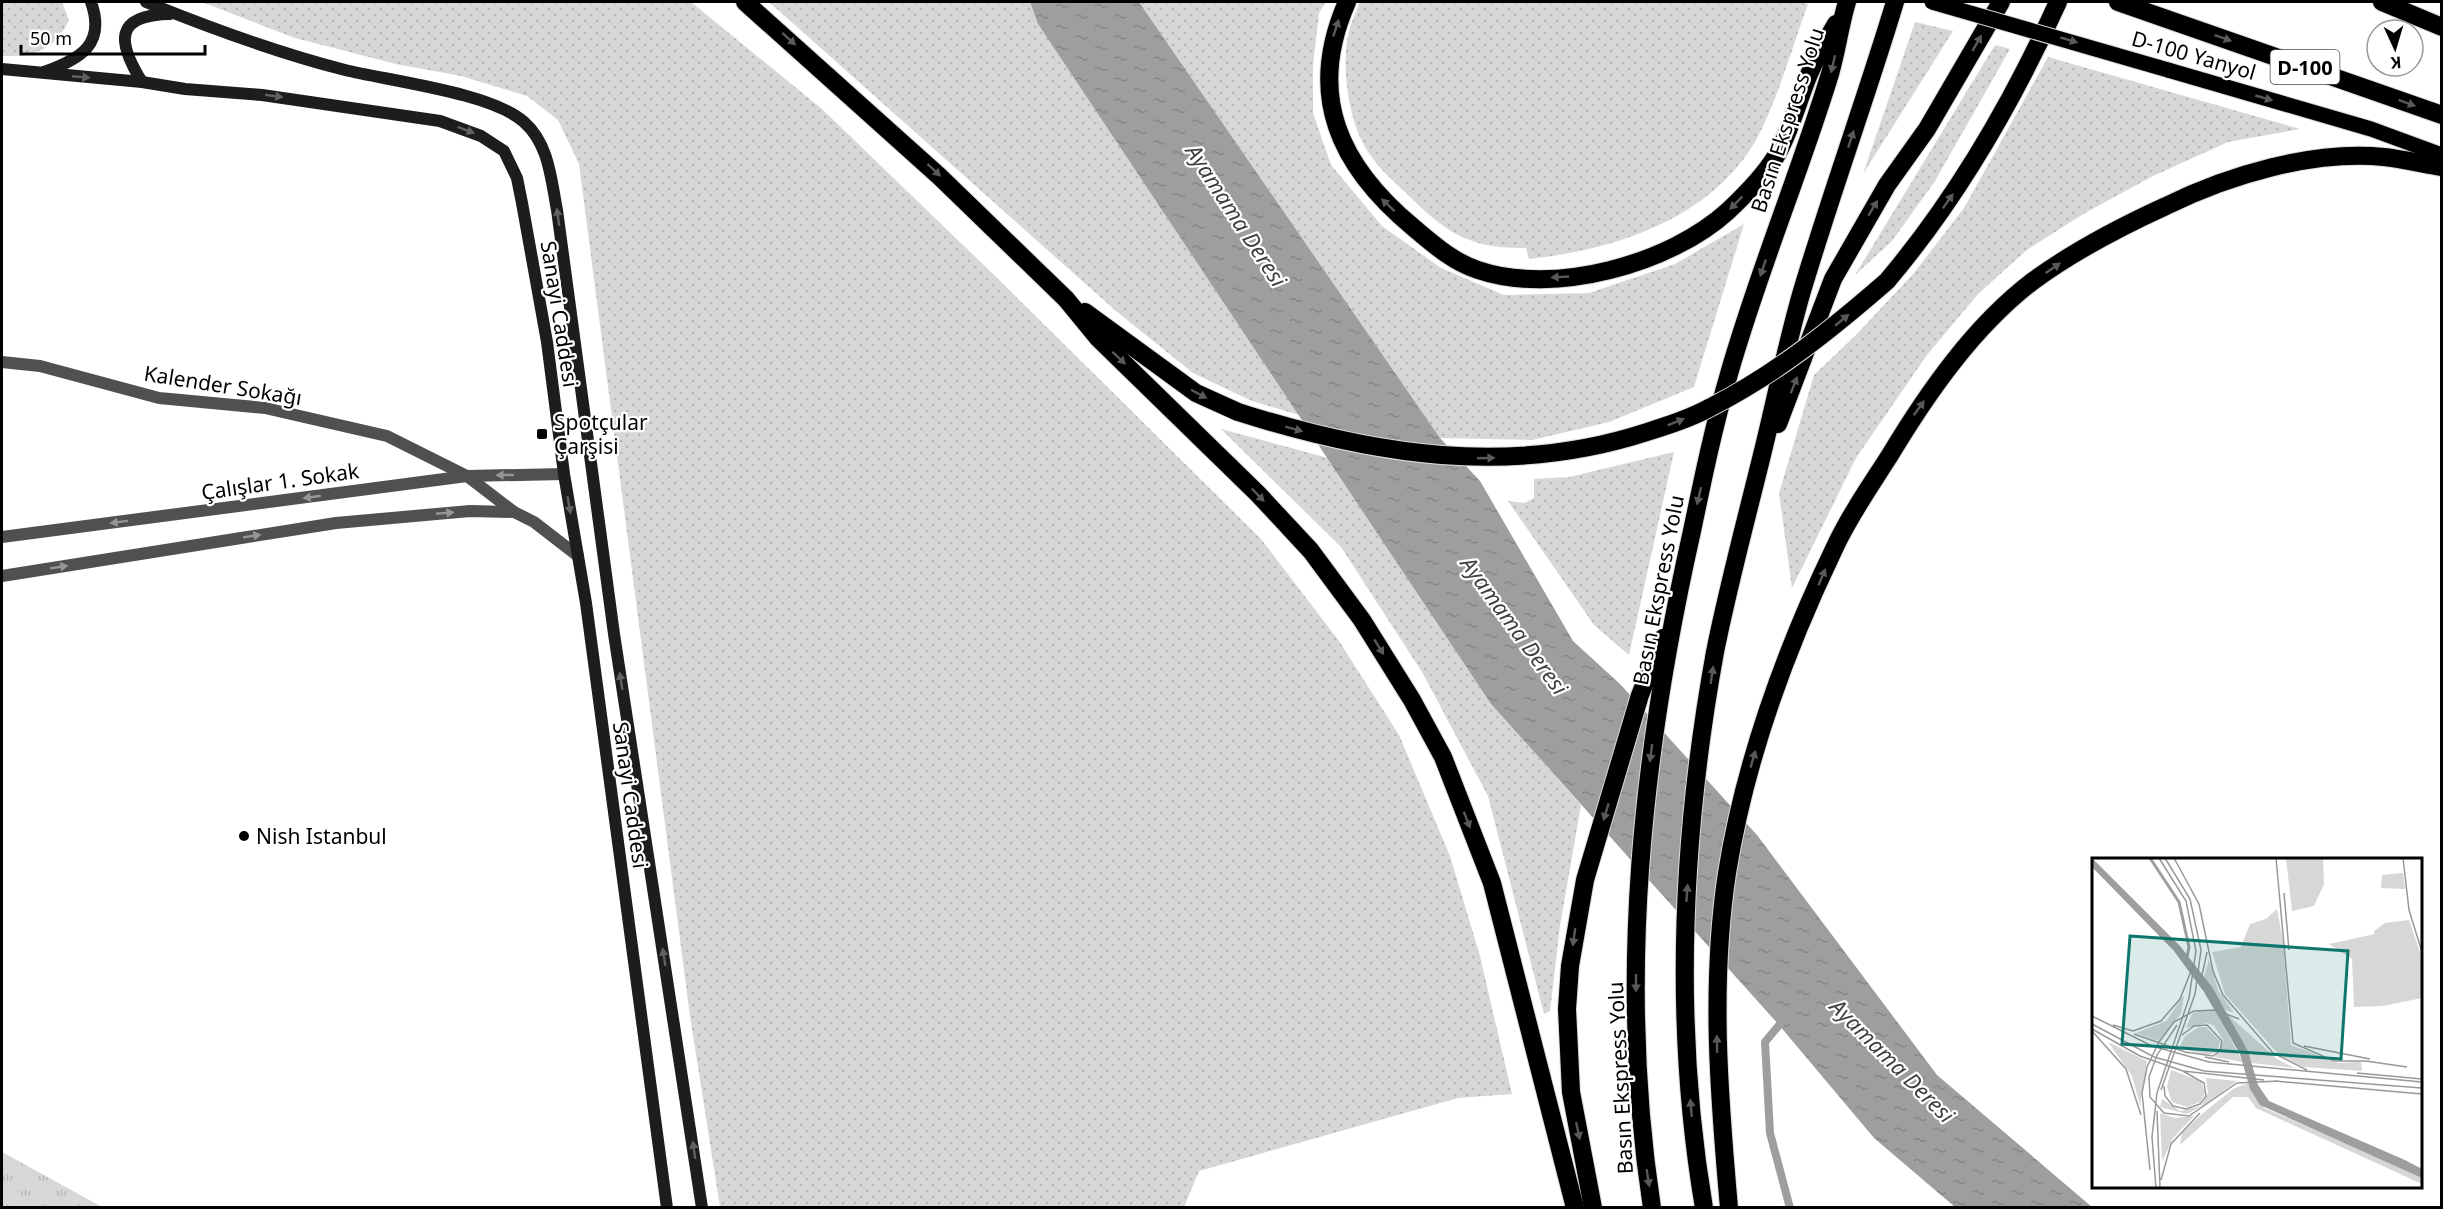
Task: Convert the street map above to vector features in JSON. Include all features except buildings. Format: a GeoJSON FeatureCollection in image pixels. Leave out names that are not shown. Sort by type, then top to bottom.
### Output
{"type":"FeatureCollection","features":[{"type":"Feature","properties":{"kind":"highway"},"geometry":{"type":"LineString","coordinates":[[745,2],[939,176],[1066,299],[1098,338],[1258,494],[1311,551],[1362,621],[1412,700],[1443,757],[1492,883],[1575,1208]]}},
{"type":"Feature","properties":{"kind":"highway"},"geometry":{"type":"LineString","coordinates":[[1347,2],[1331,46],[1329,75],[1332,108],[1341,137],[1357,169],[1373,191],[1402,219],[1456,260],[1478,270],[1509,277],[1541,278],[1572,276],[1619,267],[1664,252],[1703,230],[1728,211],[1754,184],[1776,155],[1811,69],[1846,4]]}},
{"type":"Feature","properties":{"kind":"highway"},"geometry":{"type":"LineString","coordinates":[[1704,1208],[1697,1164],[1690,1089],[1685,951],[1687,894],[1703,733],[1715,654],[1733,568],[1803,290],[1895,2]]}},
{"type":"Feature","properties":{"kind":"highway"},"geometry":{"type":"LineString","coordinates":[[1761,458],[1796,379],[1833,279],[1887,185],[1927,129],[2001,2]]}},
{"type":"Feature","properties":{"kind":"highway"},"geometry":{"type":"LineString","coordinates":[[1066,299],[1196,393],[1238,412],[1329,439],[1427,455],[1476,458],[1575,451],[1614,443],[1670,425],[1709,408],[1793,358],[1887,281],[1916,247],[1950,199],[1990,134],[2033,55],[2058,2]]}},
{"type":"Feature","properties":{"kind":"highway","name":"D-100"},"geometry":{"type":"LineString","coordinates":[[2118,2],[2442,116]]}},
{"type":"Feature","properties":{"kind":"highway"},"geometry":{"type":"LineString","coordinates":[[2382,2],[2442,27]]}},
{"type":"Feature","properties":{"kind":"highway","name":"Basın Ekspress Yolu"},"geometry":{"type":"LineString","coordinates":[[1652,1208],[1639,1104],[1635,995],[1636,904],[1646,788],[1659,695],[1672,617],[1728,377],[1762,270],[1831,71],[1846,4]]}},
{"type":"Feature","properties":{"kind":"highway"},"geometry":{"type":"LineString","coordinates":[[1729,1208],[1718,1090],[1717,998],[1722,911],[1738,816],[1769,704],[1835,546],[1910,421],[1953,363],[1997,314],[2032,282],[2081,249],[2185,196],[2232,179],[2283,166],[2337,157],[2384,157],[2442,167]]}},
{"type":"Feature","properties":{"kind":"highway"},"geometry":{"type":"LineString","coordinates":[[1593,1208],[1571,1092],[1567,1008],[1570,966],[1585,880],[1640,695],[1672,617]]}},
{"type":"Feature","properties":{"kind":"main road"},"geometry":{"type":"LineString","coordinates":[[40,73],[72,59],[81,53],[94,38],[97,18],[91,2]]}},
{"type":"Feature","properties":{"kind":"main road","name":"Sanayi Caddesi"},"geometry":{"type":"LineString","coordinates":[[146,2],[344,69],[446,92],[502,108],[524,122],[542,143],[557,210],[614,634],[702,1208]]}},
{"type":"Feature","properties":{"kind":"main road","name":"D-100 Yanyol"},"geometry":{"type":"LineString","coordinates":[[1932,2],[2371,129],[2442,155]]}},
{"type":"Feature","properties":{"kind":"main road"},"geometry":{"type":"LineString","coordinates":[[142,82],[127,57],[125,44],[127,31],[134,20],[151,15],[177,14]]}},
{"type":"Feature","properties":{"kind":"main road","name":"Sanayi Caddesi"},"geometry":{"type":"LineString","coordinates":[[2,69],[142,82],[185,89],[261,94],[440,121],[481,136],[504,151],[517,178],[547,342],[667,1208]]}},
{"type":"Feature","properties":{"kind":"street","name":"Kalender Sokağı"},"geometry":{"type":"LineString","coordinates":[[2,362],[40,366],[159,398],[266,408],[387,436],[467,476],[514,512],[534,522],[578,556]]}},
{"type":"Feature","properties":{"kind":"street","name":"Çalışlar 1. Sokak"},"geometry":{"type":"LineString","coordinates":[[2,537],[467,476],[564,474]]}},
{"type":"Feature","properties":{"kind":"street"},"geometry":{"type":"LineString","coordinates":[[2,576],[336,523],[470,511],[514,512]]}},
{"type":"Feature","properties":{"kind":"green space"},"geometry":{"type":"Polygon","coordinates":[[[2,2],[62,2],[69,20],[57,38],[42,50],[24,55],[2,56],[2,2]]]}},
{"type":"Feature","properties":{"kind":"green space"},"geometry":{"type":"Polygon","coordinates":[[[202,2],[691,2],[822,109],[1261,539],[1339,641],[1399,735],[1450,856],[1480,956],[1512,1094],[1458,1098],[1199,1171],[1184,1207],[720,1207],[690,1016],[579,164],[558,120],[527,96],[461,76],[396,64],[295,38],[202,2]]]}},
{"type":"Feature","properties":{"kind":"green space"},"geometry":{"type":"Polygon","coordinates":[[[769,2],[1030,2],[1038,24],[1299,415],[1252,401],[1193,373],[1116,311],[769,2]]]}},
{"type":"Feature","properties":{"kind":"green space"},"geometry":{"type":"Polygon","coordinates":[[[1139,2],[1326,2],[1319,13],[1313,65],[1313,113],[1331,165],[1382,226],[1441,268],[1504,295],[1589,293],[1675,264],[1744,224],[1694,387],[1609,422],[1532,440],[1440,438],[1139,2]]]}},
{"type":"Feature","properties":{"kind":"green space"},"geometry":{"type":"Polygon","coordinates":[[[1360,2],[1799,2],[1808,4],[1778,91],[1756,140],[1737,167],[1714,191],[1687,210],[1658,226],[1626,238],[1594,248],[1529,259],[1526,248],[1506,248],[1473,241],[1446,228],[1420,207],[1371,156],[1358,131],[1347,85],[1348,36],[1360,2]]]}},
{"type":"Feature","properties":{"kind":"green space"},"geometry":{"type":"Polygon","coordinates":[[[1915,22],[1953,31],[1863,174],[1915,22]]]}},
{"type":"Feature","properties":{"kind":"green space"},"geometry":{"type":"Polygon","coordinates":[[[1995,45],[2010,49],[1935,181],[1892,241],[1855,275],[1995,45]]]}},
{"type":"Feature","properties":{"kind":"green space"},"geometry":{"type":"Polygon","coordinates":[[[2048,57],[2300,129],[2228,142],[2153,176],[2085,213],[2028,249],[1978,294],[1927,355],[1856,458],[1792,588],[1779,493],[1814,375],[1857,334],[1914,273],[1964,208],[2048,57]]]}},
{"type":"Feature","properties":{"kind":"green space"},"geometry":{"type":"Polygon","coordinates":[[[1221,429],[1328,458],[1491,704],[1581,805],[1560,926],[1550,1011],[1544,1014],[1488,796],[1422,672],[1341,547],[1221,429]]]}},
{"type":"Feature","properties":{"kind":"green space"},"geometry":{"type":"Polygon","coordinates":[[[1674,452],[1629,655],[1594,625],[1508,501],[1525,503],[1534,498],[1534,479],[1569,477],[1674,452]]]}},
{"type":"Feature","properties":{"kind":"green space"},"geometry":{"type":"Polygon","coordinates":[[[2,1152],[102,1207],[2,1207],[2,1152]]]}},
{"type":"Feature","properties":{"kind":"water","name":"Ayamama Deresi"},"geometry":{"type":"Polygon","coordinates":[[[1030,2],[1139,2],[1440,438],[1480,481],[1573,641],[1620,684],[1757,835],[1937,1075],[2092,1207],[1955,1207],[1874,1138],[1779,1025],[1491,704],[1038,24],[1030,2]]]}},
{"type":"Feature","properties":{"kind":"waterway"},"geometry":{"type":"LineString","coordinates":[[1785,1018],[1765,1042],[1770,1133],[1790,1208]]}},
{"type":"Feature","properties":{"kind":"place","name":"Spotçular Çarşisi"},"geometry":{"type":"Point","coordinates":[542,434]}},
{"type":"Feature","properties":{"kind":"place","name":"Nish Istanbul"},"geometry":{"type":"Point","coordinates":[244,836]}}]}
